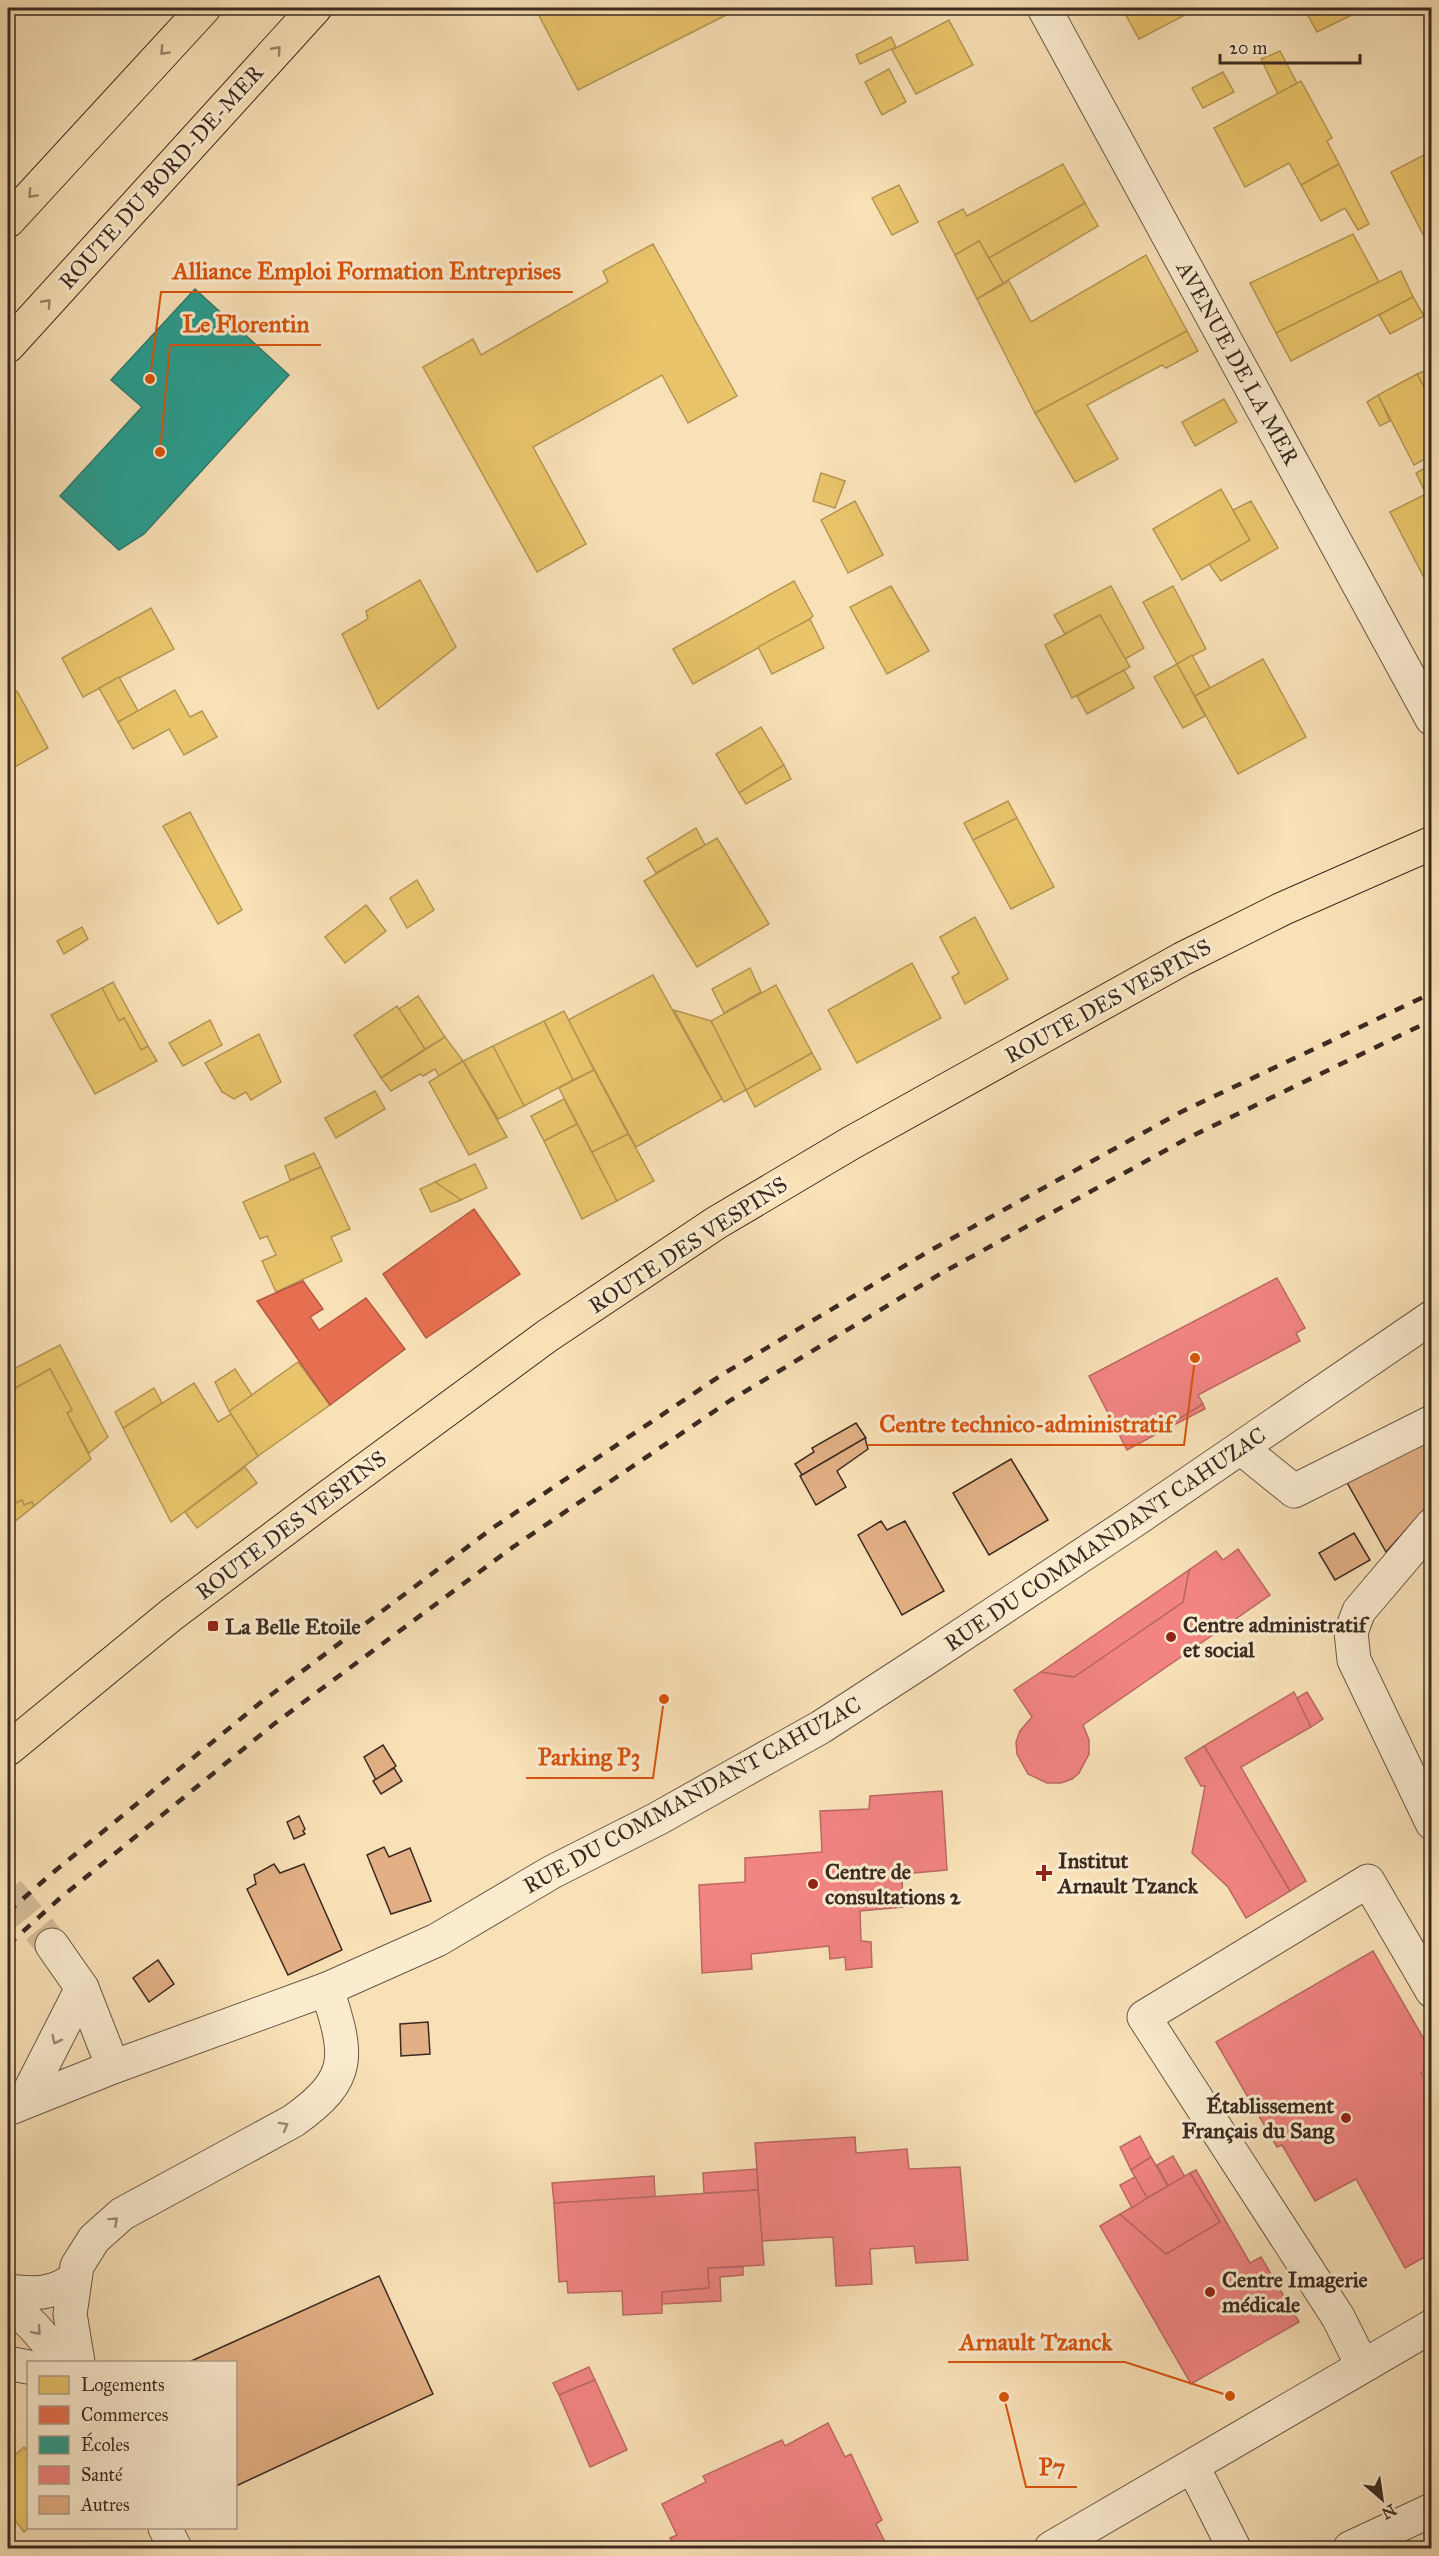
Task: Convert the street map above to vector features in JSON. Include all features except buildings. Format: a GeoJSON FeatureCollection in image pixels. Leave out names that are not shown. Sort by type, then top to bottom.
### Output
{"type":"FeatureCollection","features":[{"type":"Feature","properties":{"kind":"main road"},"geometry":{"type":"LineString","coordinates":[[8,221],[204,8]]}},
{"type":"Feature","properties":{"kind":"main road","name":"ROUTE DU BORD-DE-MER"},"geometry":{"type":"LineString","coordinates":[[8,346],[315,8]]}},
{"type":"Feature","properties":{"kind":"main road","name":"ROUTE DES VESPINS"},"geometry":{"type":"LineString","coordinates":[[8,1749],[171,1615],[324,1500],[548,1336],[716,1223],[851,1143],[1182,959],[1282,909],[1431,843]]}},
{"type":"Feature","properties":{"kind":"street","name":"AVENUE DE LA MER"},"geometry":{"type":"LineString","coordinates":[[1044,8],[1431,719]]}},
{"type":"Feature","properties":{"kind":"street","name":"RUE DU COMMANDANT CAHUZAC"},"geometry":{"type":"LineString","coordinates":[[16,2105],[327,1989],[437,1940],[552,1872],[667,1813],[820,1727],[1241,1448],[1431,1317]]}},
{"type":"Feature","properties":{"kind":"street"},"geometry":{"type":"LineString","coordinates":[[1241,1448],[1294,1491],[1431,1422]]}},
{"type":"Feature","properties":{"kind":"street"},"geometry":{"type":"LineString","coordinates":[[1431,1525],[1359,1611],[1351,1632],[1354,1660],[1431,1823]]}},
{"type":"Feature","properties":{"kind":"street"},"geometry":{"type":"LineString","coordinates":[[1362,2365],[1338,2317],[1144,2017],[1368,1881],[1431,1991]]}},
{"type":"Feature","properties":{"kind":"street"},"geometry":{"type":"LineString","coordinates":[[52,1944],[82,1988],[113,2067]]}},
{"type":"Feature","properties":{"kind":"street"},"geometry":{"type":"LineString","coordinates":[[16,2105],[82,1988]]}},
{"type":"Feature","properties":{"kind":"street"},"geometry":{"type":"LineString","coordinates":[[8,2291],[39,2294],[56,2290],[76,2272],[94,2239],[122,2214],[293,2121],[316,2105],[335,2081],[344,2054],[339,2026],[327,1989]]}},
{"type":"Feature","properties":{"kind":"street"},"geometry":{"type":"LineString","coordinates":[[76,2272],[70,2314],[78,2361]]}},
{"type":"Feature","properties":{"kind":"street"},"geometry":{"type":"LineString","coordinates":[[8,2301],[63,2361]]}},
{"type":"Feature","properties":{"kind":"street"},"geometry":{"type":"LineString","coordinates":[[1051,2548],[1431,2326]]}},
{"type":"Feature","properties":{"kind":"street"},"geometry":{"type":"LineString","coordinates":[[8,2363],[27,2367]]}},
{"type":"Feature","properties":{"kind":"street"},"geometry":{"type":"LineString","coordinates":[[1193,2467],[1234,2548]]}},
{"type":"Feature","properties":{"kind":"street"},"geometry":{"type":"LineString","coordinates":[[1350,2548],[1431,2510]]}},
{"type":"Feature","properties":{"kind":"street"},"geometry":{"type":"LineString","coordinates":[[166,2529],[175,2548]]}},
{"type":"Feature","properties":{"kind":"tunnel"},"geometry":{"type":"LineString","coordinates":[[8,1891],[52,1945]]}},
{"type":"Feature","properties":{"kind":"railway"},"geometry":{"type":"LineString","coordinates":[[8,1912],[260,1703],[494,1527],[723,1374],[931,1250],[1181,1112],[1432,993]]}},
{"type":"Feature","properties":{"kind":"railway"},"geometry":{"type":"LineString","coordinates":[[8,1945],[59,1899],[274,1724],[513,1547],[731,1400],[940,1274],[1190,1137],[1432,1020]]}},
{"type":"Feature","properties":{"kind":"place","name":"Alliance Emploi Formation Entreprises"},"geometry":{"type":"Point","coordinates":[150,379]}},
{"type":"Feature","properties":{"kind":"place","name":"Le Florentin"},"geometry":{"type":"Point","coordinates":[160,452]}},
{"type":"Feature","properties":{"kind":"place","name":"Centre technico-administratif"},"geometry":{"type":"Point","coordinates":[1195,1358]}},
{"type":"Feature","properties":{"kind":"place","name":"La Belle Etoile"},"geometry":{"type":"Point","coordinates":[213,1626]}},
{"type":"Feature","properties":{"kind":"place","name":"Centre administratif et social"},"geometry":{"type":"Point","coordinates":[1171,1637]}},
{"type":"Feature","properties":{"kind":"place","name":"Parking P3"},"geometry":{"type":"Point","coordinates":[664,1699]}},
{"type":"Feature","properties":{"kind":"place","name":"Institut Arnault Tzanck"},"geometry":{"type":"Point","coordinates":[1044,1873]}},
{"type":"Feature","properties":{"kind":"place","name":"Centre de consultations 2"},"geometry":{"type":"Point","coordinates":[813,1884]}},
{"type":"Feature","properties":{"kind":"place","name":"Établissement Français du Sang"},"geometry":{"type":"Point","coordinates":[1346,2118]}},
{"type":"Feature","properties":{"kind":"place","name":"Centre Imagerie médicale"},"geometry":{"type":"Point","coordinates":[1210,2292]}},
{"type":"Feature","properties":{"kind":"place","name":"Arnault Tzanck"},"geometry":{"type":"Point","coordinates":[1230,2396]}},
{"type":"Feature","properties":{"kind":"place","name":"P7"},"geometry":{"type":"Point","coordinates":[1004,2397]}}]}
